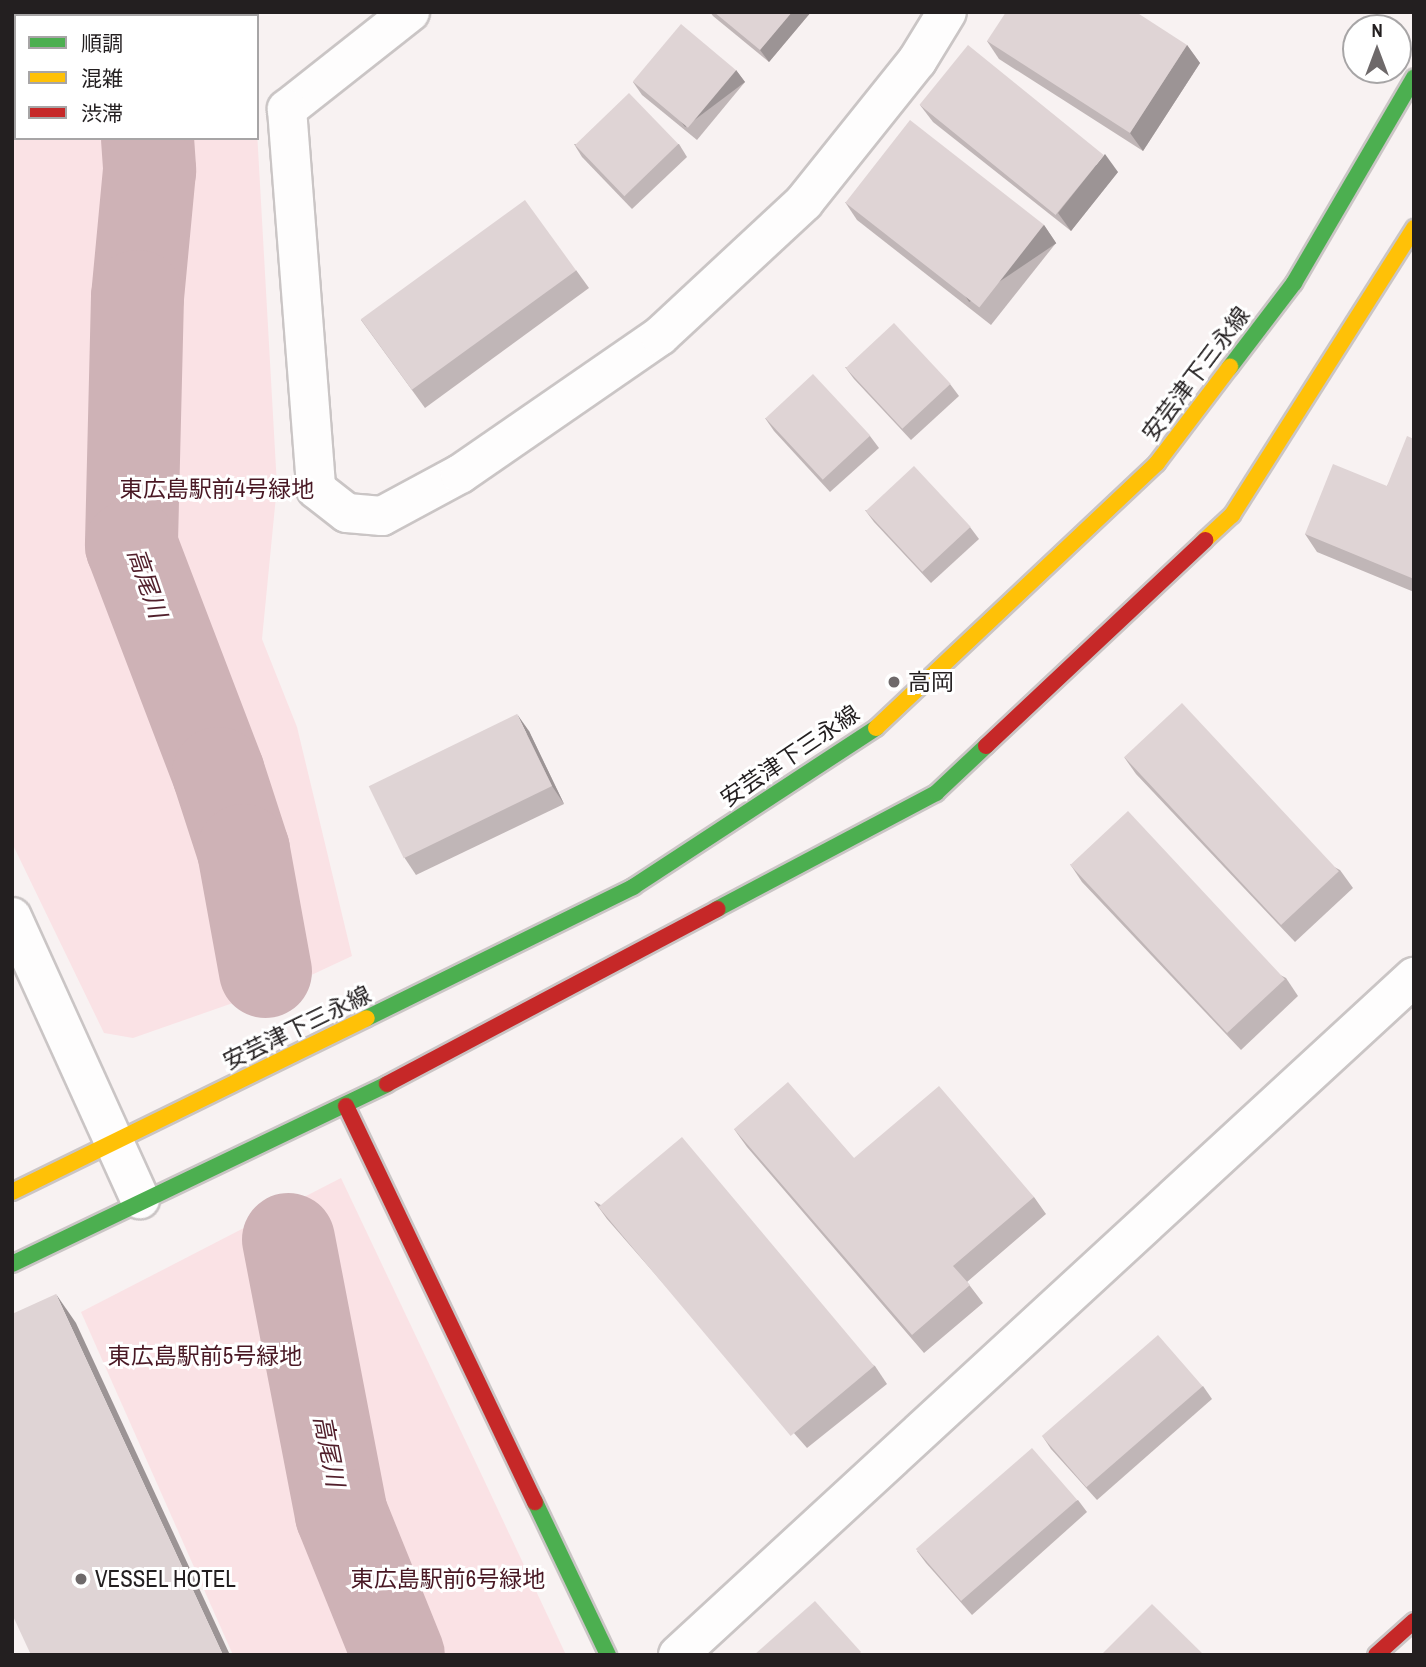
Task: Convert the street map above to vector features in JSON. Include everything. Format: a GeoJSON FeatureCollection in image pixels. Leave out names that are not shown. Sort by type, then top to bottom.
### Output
{"type":"FeatureCollection","features":[{"type":"Feature","properties":{"kind":"main road","name":"安芸津下三永線"},"geometry":{"type":"LineString","coordinates":[[12,1192],[115,1144],[633,887],[867,736],[1157,463],[1294,283],[1414,78]]}},
{"type":"Feature","properties":{"kind":"main road"},"geometry":{"type":"LineString","coordinates":[[12,1264],[140,1199],[346,1106],[936,793],[1232,515],[1414,228]]}},
{"type":"Feature","properties":{"kind":"main road"},"geometry":{"type":"LineString","coordinates":[[346,1106],[608,1655]]}},
{"type":"Feature","properties":{"kind":"main road"},"geometry":{"type":"LineString","coordinates":[[1376,1655],[1414,1620]]}},
{"type":"Feature","properties":{"kind":"street"},"geometry":{"type":"LineString","coordinates":[[410,12],[288,110],[316,489],[348,513],[382,516],[460,474],[660,336],[804,202],[917,61],[947,12]]}},
{"type":"Feature","properties":{"kind":"street"},"geometry":{"type":"LineString","coordinates":[[12,917],[140,1199]]}},
{"type":"Feature","properties":{"kind":"street"},"geometry":{"type":"LineString","coordinates":[[678,1655],[1414,976]]}},
{"type":"Feature","properties":{"kind":"green space"},"geometry":{"type":"Polygon","coordinates":[[[12,12],[77,14],[14,14],[14,140],[119,140],[113,552],[150,673],[229,856],[250,997],[133,1038],[104,1033],[12,843],[12,12]]]}},
{"type":"Feature","properties":{"kind":"green space","name":"東広島駅前4号緑地"},"geometry":{"type":"Polygon","coordinates":[[[168,140],[258,140],[277,486],[262,639],[297,727],[352,956],[290,985],[267,840],[215,713],[168,566],[156,512],[169,257],[168,140]]]}},
{"type":"Feature","properties":{"kind":"green space"},"geometry":{"type":"Polygon","coordinates":[[[341,1178],[566,1655],[233,1655],[81,1312],[341,1178]]]}},
{"type":"Feature","properties":{"kind":"building"},"geometry":{"type":"Polygon","coordinates":[[[714,12],[792,12],[760,50],[714,12]]]}},
{"type":"Feature","properties":{"kind":"building"},"geometry":{"type":"Polygon","coordinates":[[[1006,12],[1136,12],[1187,45],[1130,133],[987,41],[1006,12]]]}},
{"type":"Feature","properties":{"kind":"building"},"geometry":{"type":"Polygon","coordinates":[[[681,24],[736,70],[688,128],[633,81],[681,24]]]}},
{"type":"Feature","properties":{"kind":"building"},"geometry":{"type":"Polygon","coordinates":[[[968,45],[1104,155],[1056,215],[920,105],[968,45]]]}},
{"type":"Feature","properties":{"kind":"building"},"geometry":{"type":"Polygon","coordinates":[[[629,93],[678,144],[624,196],[575,145],[629,93]]]}},
{"type":"Feature","properties":{"kind":"building"},"geometry":{"type":"Polygon","coordinates":[[[910,120],[1044,225],[979,307],[845,203],[910,120]]]}},
{"type":"Feature","properties":{"kind":"building"},"geometry":{"type":"Polygon","coordinates":[[[525,200],[576,270],[412,390],[361,319],[525,200]]]}},
{"type":"Feature","properties":{"kind":"building"},"geometry":{"type":"Polygon","coordinates":[[[894,323],[951,384],[902,429],[846,368],[894,323]]]}},
{"type":"Feature","properties":{"kind":"building"},"geometry":{"type":"Polygon","coordinates":[[[813,374],[870,435],[823,480],[765,418],[813,374]]]}},
{"type":"Feature","properties":{"kind":"building"},"geometry":{"type":"Polygon","coordinates":[[[1407,436],[1414,439],[1414,579],[1305,534],[1333,464],[1387,486],[1407,436]]]}},
{"type":"Feature","properties":{"kind":"building"},"geometry":{"type":"Polygon","coordinates":[[[914,466],[971,527],[922,572],[866,511],[914,466]]]}},
{"type":"Feature","properties":{"kind":"building"},"geometry":{"type":"Polygon","coordinates":[[[1182,703],[1339,871],[1281,925],[1124,757],[1182,703]]]}},
{"type":"Feature","properties":{"kind":"building"},"geometry":{"type":"Polygon","coordinates":[[[517,714],[552,786],[404,858],[369,786],[517,714]]]}},
{"type":"Feature","properties":{"kind":"building"},"geometry":{"type":"Polygon","coordinates":[[[1128,811],[1285,979],[1227,1033],[1070,865],[1128,811]]]}},
{"type":"Feature","properties":{"kind":"building"},"geometry":{"type":"Polygon","coordinates":[[[788,1082],[854,1158],[939,1086],[1034,1197],[953,1266],[970,1285],[912,1335],[734,1129],[788,1082]]]}},
{"type":"Feature","properties":{"kind":"building"},"geometry":{"type":"Polygon","coordinates":[[[682,1137],[874,1366],[791,1436],[599,1207],[682,1137]]]}},
{"type":"Feature","properties":{"kind":"building"},"geometry":{"type":"Polygon","coordinates":[[[56,1294],[223,1655],[31,1655],[12,1614],[12,1314],[56,1294]]]}},
{"type":"Feature","properties":{"kind":"building"},"geometry":{"type":"Polygon","coordinates":[[[1158,1335],[1203,1386],[1086,1487],[1042,1436],[1158,1335]]]}},
{"type":"Feature","properties":{"kind":"building"},"geometry":{"type":"Polygon","coordinates":[[[1032,1448],[1077,1500],[961,1601],[916,1549],[1032,1448]]]}},
{"type":"Feature","properties":{"kind":"building"},"geometry":{"type":"Polygon","coordinates":[[[815,1601],[861,1652],[858,1655],[754,1655],[815,1601]]]}},
{"type":"Feature","properties":{"kind":"building"},"geometry":{"type":"Polygon","coordinates":[[[1152,1604],[1204,1655],[1101,1655],[1152,1604]]]}},
{"type":"Feature","properties":{"kind":"waterway","name":"高尾川"},"geometry":{"type":"LineString","coordinates":[[147,140],[149,170],[137,296],[131,545],[218,773],[243,850],[265,971]]}},
{"type":"Feature","properties":{"kind":"waterway","name":"高尾川"},"geometry":{"type":"LineString","coordinates":[[288,1239],[341,1514],[398,1655]]}},
{"type":"Feature","properties":{"kind":"traffic: fast"},"geometry":{"type":"LineString","coordinates":[[1230,367],[1294,283],[1414,78]]}},
{"type":"Feature","properties":{"kind":"traffic: fast"},"geometry":{"type":"LineString","coordinates":[[367,1018],[633,887],[876,728]]}},
{"type":"Feature","properties":{"kind":"traffic: fast"},"geometry":{"type":"LineString","coordinates":[[717,909],[936,793],[986,746]]}},
{"type":"Feature","properties":{"kind":"traffic: fast"},"geometry":{"type":"LineString","coordinates":[[12,1264],[387,1084]]}},
{"type":"Feature","properties":{"kind":"traffic: fast"},"geometry":{"type":"LineString","coordinates":[[535,1502],[608,1655]]}},
{"type":"Feature","properties":{"kind":"traffic: slow"},"geometry":{"type":"LineString","coordinates":[[1205,540],[1232,515],[1414,228]]}},
{"type":"Feature","properties":{"kind":"traffic: slow"},"geometry":{"type":"LineString","coordinates":[[876,728],[1157,463],[1230,367]]}},
{"type":"Feature","properties":{"kind":"traffic: slow"},"geometry":{"type":"LineString","coordinates":[[12,1192],[367,1018]]}},
{"type":"Feature","properties":{"kind":"traffic: jam"},"geometry":{"type":"LineString","coordinates":[[986,746],[1205,540]]}},
{"type":"Feature","properties":{"kind":"traffic: jam"},"geometry":{"type":"LineString","coordinates":[[387,1084],[717,909]]}},
{"type":"Feature","properties":{"kind":"traffic: jam"},"geometry":{"type":"LineString","coordinates":[[346,1106],[535,1502]]}},
{"type":"Feature","properties":{"kind":"traffic: jam"},"geometry":{"type":"LineString","coordinates":[[1376,1655],[1414,1621]]}},
{"type":"Feature","properties":{"kind":"place","name":"高岡"},"geometry":{"type":"Point","coordinates":[894,682]}},
{"type":"Feature","properties":{"kind":"place","name":"VESSEL HOTEL"},"geometry":{"type":"Point","coordinates":[81,1579]}},
{"type":"Feature","properties":{"kind":"park label","name":"東広島駅前5号緑地"},"geometry":{"type":"Point","coordinates":[205,1356]}},
{"type":"Feature","properties":{"kind":"park label","name":"東広島駅前6号緑地"},"geometry":{"type":"Point","coordinates":[448,1579]}}]}
